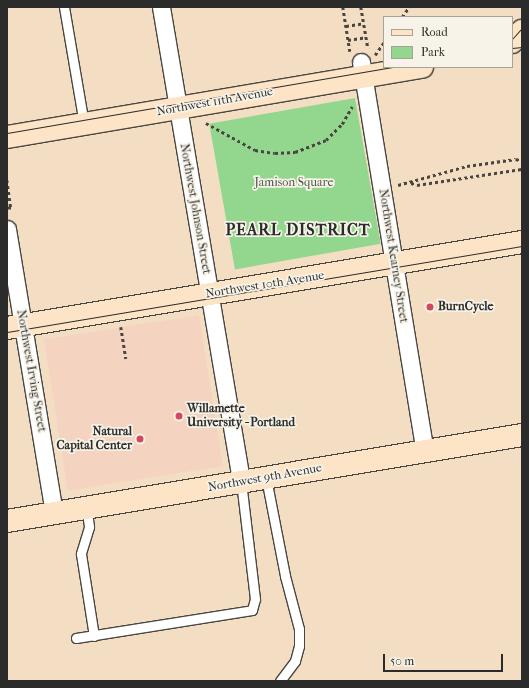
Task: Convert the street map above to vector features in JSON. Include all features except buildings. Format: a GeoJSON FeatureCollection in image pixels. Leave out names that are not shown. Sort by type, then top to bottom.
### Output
{"type":"FeatureCollection","features":[{"type":"Feature","properties":{"kind":"street","name":"Northwest Johnson Street"},"geometry":{"type":"LineString","coordinates":[[161,7],[241,481]]}},
{"type":"Feature","properties":{"kind":"street"},"geometry":{"type":"LineString","coordinates":[[513,41],[522,31]]}},
{"type":"Feature","properties":{"kind":"street","name":"Northwest 11th Avenue"},"geometry":{"type":"LineString","coordinates":[[7,137],[177,108],[364,65],[383,66]]}},
{"type":"Feature","properties":{"kind":"street","name":"Northwest Kearney Street"},"geometry":{"type":"LineString","coordinates":[[364,65],[382,188],[425,451]]}},
{"type":"Feature","properties":{"kind":"street","name":"Northwest Irving Street"},"geometry":{"type":"LineString","coordinates":[[7,230],[15,326],[54,513]]}},
{"type":"Feature","properties":{"kind":"street","name":"Northwest 10th Avenue"},"geometry":{"type":"LineString","coordinates":[[15,326],[522,242]]}},
{"type":"Feature","properties":{"kind":"street","name":"Northwest 9th Avenue"},"geometry":{"type":"LineString","coordinates":[[7,521],[522,434]]}},
{"type":"Feature","properties":{"kind":"lane"},"geometry":{"type":"LineString","coordinates":[[64,7],[84,124]]}},
{"type":"Feature","properties":{"kind":"lane"},"geometry":{"type":"LineString","coordinates":[[266,477],[284,576],[299,628],[299,646],[295,661],[280,681]]}},
{"type":"Feature","properties":{"kind":"lane"},"geometry":{"type":"LineString","coordinates":[[76,638],[252,610],[255,599],[241,481]]}},
{"type":"Feature","properties":{"kind":"lane"},"geometry":{"type":"LineString","coordinates":[[86,507],[89,527],[81,554],[94,636]]}},
{"type":"Feature","properties":{"kind":"path"},"geometry":{"type":"LineString","coordinates":[[343,7],[348,40],[364,65]]}},
{"type":"Feature","properties":{"kind":"path"},"geometry":{"type":"LineString","coordinates":[[199,122],[212,125],[255,150],[275,153],[295,152],[316,145],[335,132],[349,114],[364,65],[366,37],[361,7]]}},
{"type":"Feature","properties":{"kind":"path"},"geometry":{"type":"LineString","coordinates":[[403,16],[409,7]]}},
{"type":"Feature","properties":{"kind":"path"},"geometry":{"type":"LineString","coordinates":[[346,26],[364,23]]}},
{"type":"Feature","properties":{"kind":"path"},"geometry":{"type":"LineString","coordinates":[[348,40],[366,37]]}},
{"type":"Feature","properties":{"kind":"path"},"geometry":{"type":"LineString","coordinates":[[364,65],[383,43]]}},
{"type":"Feature","properties":{"kind":"path"},"geometry":{"type":"LineString","coordinates":[[411,183],[417,178],[467,166],[516,159],[522,162]]}},
{"type":"Feature","properties":{"kind":"path"},"geometry":{"type":"LineString","coordinates":[[382,188],[522,169]]}},
{"type":"Feature","properties":{"kind":"path"},"geometry":{"type":"LineString","coordinates":[[7,180],[11,208],[7,208]]}},
{"type":"Feature","properties":{"kind":"path"},"geometry":{"type":"LineString","coordinates":[[121,327],[126,359]]}},
{"type":"Feature","properties":{"kind":"shaded area"},"geometry":{"type":"Polygon","coordinates":[[[199,315],[223,466],[68,491],[44,340],[199,315]]]}},
{"type":"Feature","properties":{"kind":"green space","name":"Jamison Square"},"geometry":{"type":"Polygon","coordinates":[[[355,98],[381,244],[235,269],[209,124],[355,98]]]}},
{"type":"Feature","properties":{"kind":"tram line"},"geometry":{"type":"LineString","coordinates":[[513,38],[522,28]]}},
{"type":"Feature","properties":{"kind":"tram line"},"geometry":{"type":"LineString","coordinates":[[513,48],[522,47]]}},
{"type":"Feature","properties":{"kind":"tram line"},"geometry":{"type":"LineString","coordinates":[[7,133],[389,68]]}},
{"type":"Feature","properties":{"kind":"tram line"},"geometry":{"type":"LineString","coordinates":[[7,332],[522,246]]}},
{"type":"Feature","properties":{"kind":"place","name":"BurnCycle"},"geometry":{"type":"Point","coordinates":[430,307]}},
{"type":"Feature","properties":{"kind":"place","name":"Willamette University - Portland"},"geometry":{"type":"Point","coordinates":[179,416]}},
{"type":"Feature","properties":{"kind":"place","name":"Natural Capital Center"},"geometry":{"type":"Point","coordinates":[140,439]}},
{"type":"Feature","properties":{"kind":"district","name":"PEARL DISTRICT"},"geometry":{"type":"Point","coordinates":[298,230]}}]}
